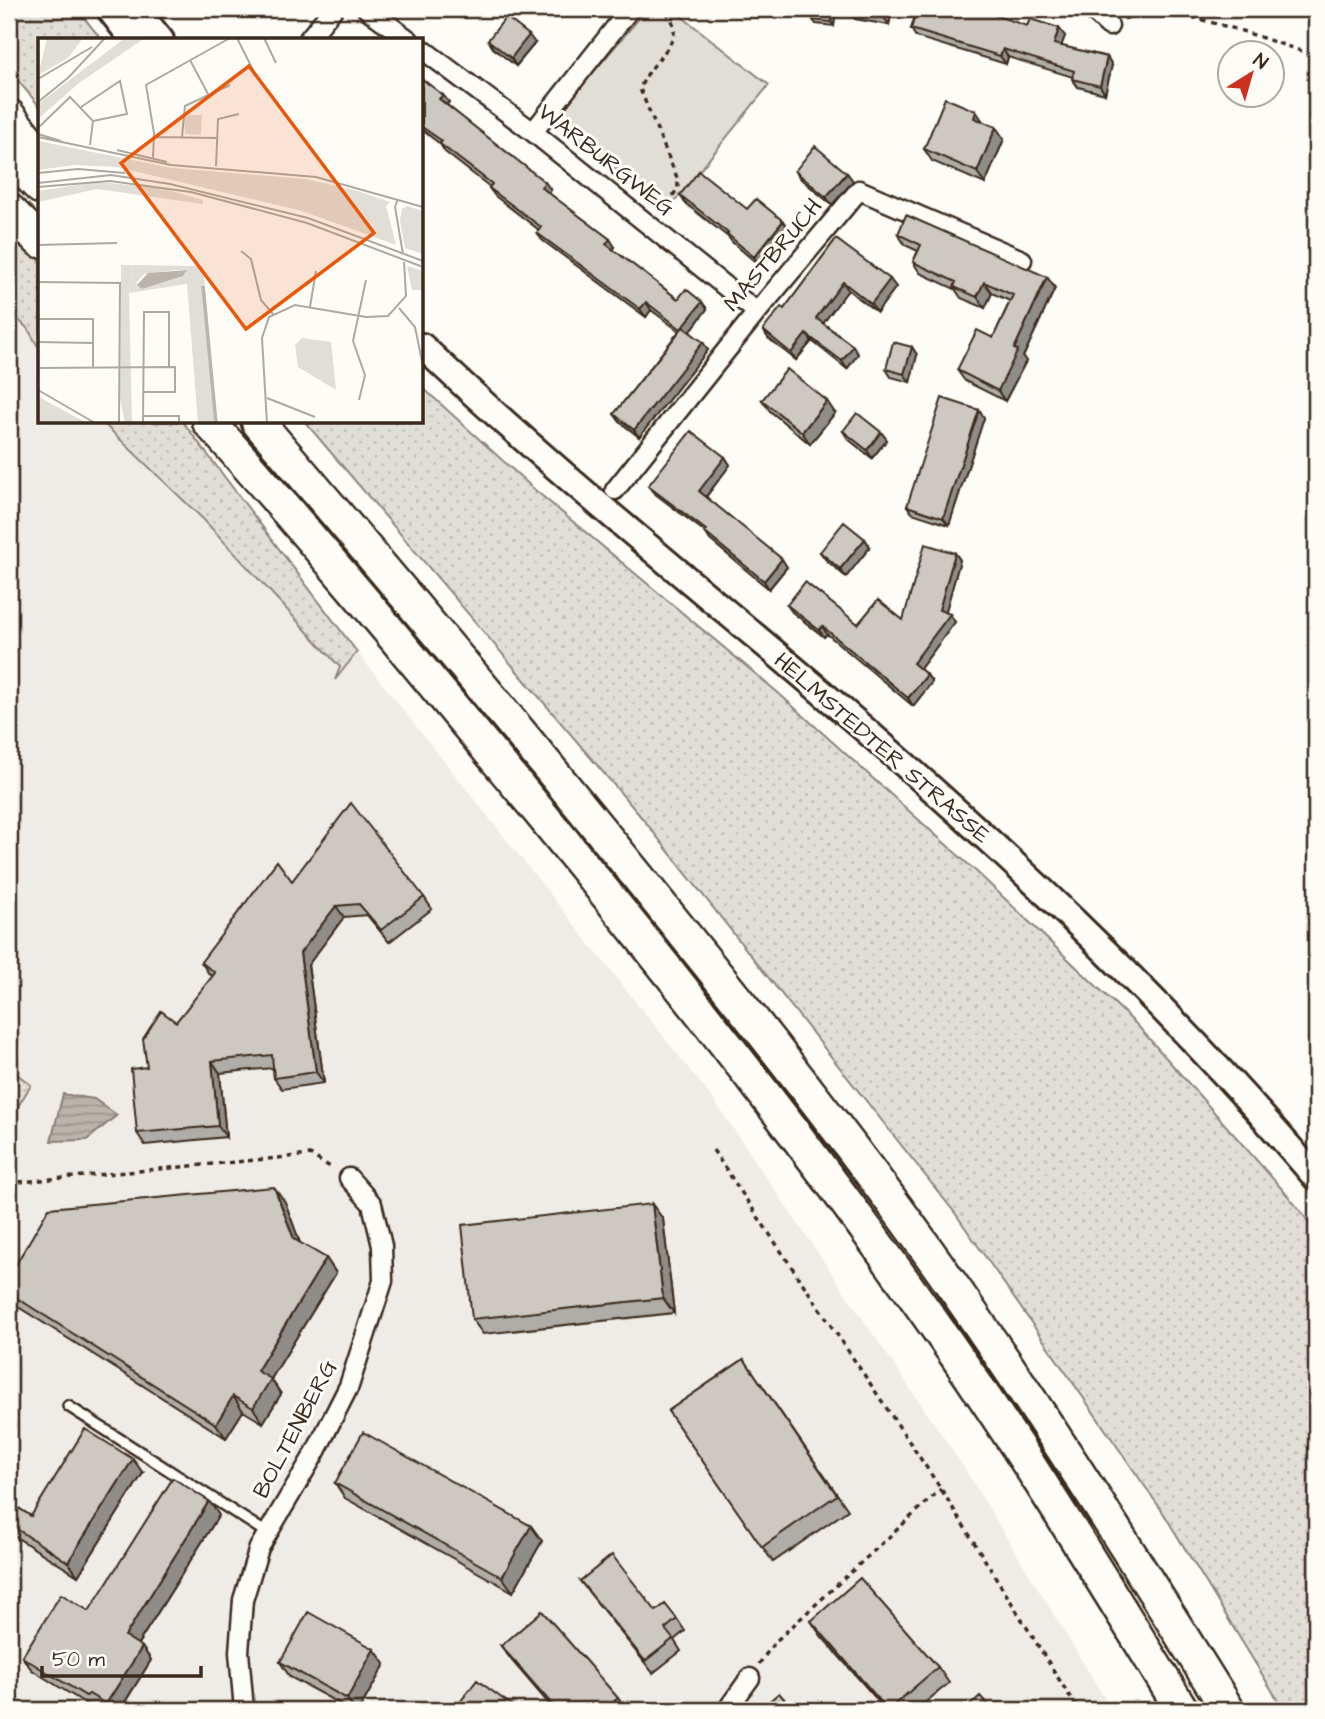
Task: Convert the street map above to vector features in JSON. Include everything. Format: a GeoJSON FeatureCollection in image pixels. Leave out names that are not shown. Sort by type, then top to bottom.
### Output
{"type":"FeatureCollection","features":[{"type":"Feature","properties":{"kind":"highway"},"geometry":{"type":"LineString","coordinates":[[9,116],[38,152]]}},
{"type":"Feature","properties":{"kind":"highway"},"geometry":{"type":"LineString","coordinates":[[9,155],[38,185]]}},
{"type":"Feature","properties":{"kind":"highway"},"geometry":{"type":"LineString","coordinates":[[9,210],[38,239]]}},
{"type":"Feature","properties":{"kind":"highway"},"geometry":{"type":"LineString","coordinates":[[211,424],[318,544],[570,849],[814,1160],[929,1316],[1034,1474],[1182,1710]]}},
{"type":"Feature","properties":{"kind":"highway"},"geometry":{"type":"LineString","coordinates":[[260,424],[440,634],[724,982],[844,1138],[958,1294],[1042,1419],[1228,1710]]}},
{"type":"Feature","properties":{"kind":"street"},"geometry":{"type":"LineString","coordinates":[[109,9],[132,38]]}},
{"type":"Feature","properties":{"kind":"street"},"geometry":{"type":"LineString","coordinates":[[136,9],[159,38]]}},
{"type":"Feature","properties":{"kind":"street"},"geometry":{"type":"LineString","coordinates":[[309,38],[333,9]]}},
{"type":"Feature","properties":{"kind":"street"},"geometry":{"type":"LineString","coordinates":[[367,9],[407,38]]}},
{"type":"Feature","properties":{"kind":"street"},"geometry":{"type":"LineString","coordinates":[[533,132],[631,9]]}},
{"type":"Feature","properties":{"kind":"street"},"geometry":{"type":"LineString","coordinates":[[1091,9],[1109,26]]}},
{"type":"Feature","properties":{"kind":"street"},"geometry":{"type":"LineString","coordinates":[[296,38],[319,24]]}},
{"type":"Feature","properties":{"kind":"street","name":"WARBURGWEG"},"geometry":{"type":"LineString","coordinates":[[424,51],[533,132],[757,312]]}},
{"type":"Feature","properties":{"kind":"street","name":"MASTBRUCH"},"geometry":{"type":"LineString","coordinates":[[615,490],[757,312],[859,190],[1022,261]]}},
{"type":"Feature","properties":{"kind":"street","name":"HELMSTEDTER STRASSE"},"geometry":{"type":"LineString","coordinates":[[424,348],[555,468],[813,686],[1015,866],[1141,986],[1216,1065],[1316,1178]]}},
{"type":"Feature","properties":{"kind":"street","name":"BOLTENBERG"},"geometry":{"type":"LineString","coordinates":[[244,1710],[239,1653],[243,1600],[259,1548],[315,1453],[349,1385],[383,1281],[382,1246],[372,1204],[349,1178]]}},
{"type":"Feature","properties":{"kind":"street"},"geometry":{"type":"LineString","coordinates":[[727,1710],[750,1678]]}},
{"type":"Feature","properties":{"kind":"lane"},"geometry":{"type":"LineString","coordinates":[[68,1406],[268,1533]]}},
{"type":"Feature","properties":{"kind":"lane"},"geometry":{"type":"LineString","coordinates":[[9,1705],[14,1710]]}},
{"type":"Feature","properties":{"kind":"path"},"geometry":{"type":"LineString","coordinates":[[648,225],[678,189],[678,180],[640,89],[643,78],[671,43],[676,30],[672,18],[662,9]]}},
{"type":"Feature","properties":{"kind":"path"},"geometry":{"type":"LineString","coordinates":[[1109,26],[1148,9]]}},
{"type":"Feature","properties":{"kind":"path"},"geometry":{"type":"LineString","coordinates":[[1163,9],[1239,30],[1316,56]]}},
{"type":"Feature","properties":{"kind":"path"},"geometry":{"type":"LineString","coordinates":[[713,1150],[941,1489],[1078,1710]]}},
{"type":"Feature","properties":{"kind":"path"},"geometry":{"type":"LineString","coordinates":[[9,1182],[310,1154],[349,1178]]}},
{"type":"Feature","properties":{"kind":"path"},"geometry":{"type":"LineString","coordinates":[[750,1678],[775,1643],[941,1489]]}},
{"type":"Feature","properties":{"kind":"shaded area"},"geometry":{"type":"Polygon","coordinates":[[[9,9],[77,9],[100,38],[38,38],[38,105],[9,70],[9,9]]]}},
{"type":"Feature","properties":{"kind":"shaded area"},"geometry":{"type":"Polygon","coordinates":[[[647,9],[672,9],[769,85],[667,211],[564,127],[563,108],[647,9]]]}},
{"type":"Feature","properties":{"kind":"shaded area"},"geometry":{"type":"Polygon","coordinates":[[[9,228],[38,258],[38,346],[28,329],[9,310],[9,228]]]}},
{"type":"Feature","properties":{"kind":"shaded area"},"geometry":{"type":"Polygon","coordinates":[[[9,310],[28,329],[38,346],[38,424],[104,424],[203,519],[340,668],[337,677],[357,652],[713,1099],[963,1466],[1112,1710],[9,1710],[9,1121],[31,1085],[9,1068],[9,310]]]}},
{"type":"Feature","properties":{"kind":"shaded area"},"geometry":{"type":"Polygon","coordinates":[[[424,389],[535,490],[776,691],[980,875],[1137,1025],[1316,1231],[1316,1710],[1284,1710],[1162,1511],[955,1213],[642,818],[307,424],[424,424],[424,389]]]}},
{"type":"Feature","properties":{"kind":"shaded area"},"geometry":{"type":"Polygon","coordinates":[[[104,424],[185,424],[357,652],[335,680],[340,667],[203,519],[104,424]]]}},
{"type":"Feature","properties":{"kind":"shaded area"},"geometry":{"type":"Polygon","coordinates":[[[9,1068],[31,1085],[9,1121],[9,1068]]]}},
{"type":"Feature","properties":{"kind":"shaded area"},"geometry":{"type":"Polygon","coordinates":[[[63,1094],[94,1099],[117,1115],[87,1140],[51,1141],[63,1094]]]}},
{"type":"Feature","properties":{"kind":"building"},"geometry":{"type":"Polygon","coordinates":[[[815,9],[833,9],[831,22],[813,20],[815,9]]]}},
{"type":"Feature","properties":{"kind":"building"},"geometry":{"type":"Polygon","coordinates":[[[850,9],[885,9],[884,17],[849,12],[850,9]]]}},
{"type":"Feature","properties":{"kind":"building"},"geometry":{"type":"Polygon","coordinates":[[[917,9],[962,9],[978,14],[980,10],[1027,26],[1030,19],[1059,28],[1054,44],[1107,57],[1100,86],[1072,79],[1074,71],[1003,49],[1000,56],[911,29],[917,9]]]}},
{"type":"Feature","properties":{"kind":"building"},"geometry":{"type":"Polygon","coordinates":[[[506,17],[529,35],[511,58],[488,40],[506,17]]]}},
{"type":"Feature","properties":{"kind":"building"},"geometry":{"type":"Polygon","coordinates":[[[424,81],[443,95],[439,99],[545,182],[541,187],[610,239],[606,244],[678,299],[686,289],[702,302],[681,329],[646,302],[640,309],[537,233],[541,227],[489,188],[492,184],[440,144],[442,141],[424,128],[424,81]]]}},
{"type":"Feature","properties":{"kind":"building"},"geometry":{"type":"Polygon","coordinates":[[[945,98],[976,111],[974,118],[996,127],[977,172],[924,149],[945,98]]]}},
{"type":"Feature","properties":{"kind":"building"},"geometry":{"type":"Polygon","coordinates":[[[815,146],[847,173],[826,197],[795,171],[815,146]]]}},
{"type":"Feature","properties":{"kind":"building"},"geometry":{"type":"Polygon","coordinates":[[[699,171],[747,209],[756,199],[783,221],[754,257],[680,195],[699,171]]]}},
{"type":"Feature","properties":{"kind":"building"},"geometry":{"type":"Polygon","coordinates":[[[906,215],[1047,277],[1014,349],[1018,350],[998,391],[957,370],[977,330],[993,338],[1013,295],[984,282],[977,297],[954,287],[956,282],[913,262],[921,245],[898,234],[906,215]]]}},
{"type":"Feature","properties":{"kind":"building"},"geometry":{"type":"Polygon","coordinates":[[[836,239],[890,279],[871,304],[843,282],[816,318],[853,346],[842,361],[806,334],[791,353],[763,330],[781,307],[784,309],[836,239]]]}},
{"type":"Feature","properties":{"kind":"building"},"geometry":{"type":"Polygon","coordinates":[[[683,327],[703,342],[634,430],[614,414],[683,327]]]}},
{"type":"Feature","properties":{"kind":"building"},"geometry":{"type":"Polygon","coordinates":[[[893,342],[912,347],[904,374],[886,369],[893,342]]]}},
{"type":"Feature","properties":{"kind":"building"},"geometry":{"type":"Polygon","coordinates":[[[787,369],[827,401],[802,432],[762,400],[787,369]]]}},
{"type":"Feature","properties":{"kind":"building"},"geometry":{"type":"Polygon","coordinates":[[[942,398],[979,410],[943,518],[907,506],[942,398]]]}},
{"type":"Feature","properties":{"kind":"building"},"geometry":{"type":"Polygon","coordinates":[[[857,413],[881,432],[867,450],[843,431],[857,413]]]}},
{"type":"Feature","properties":{"kind":"building"},"geometry":{"type":"Polygon","coordinates":[[[691,431],[725,457],[699,491],[782,559],[764,581],[704,532],[706,530],[648,486],[691,431]]]}},
{"type":"Feature","properties":{"kind":"building"},"geometry":{"type":"Polygon","coordinates":[[[844,522],[865,539],[840,569],[820,552],[844,522]]]}},
{"type":"Feature","properties":{"kind":"building"},"geometry":{"type":"Polygon","coordinates":[[[925,544],[955,553],[939,610],[950,614],[913,663],[927,675],[908,698],[822,626],[819,630],[787,605],[805,582],[858,624],[878,600],[903,620],[925,544]]]}},
{"type":"Feature","properties":{"kind":"building"},"geometry":{"type":"Polygon","coordinates":[[[351,803],[424,897],[381,930],[359,904],[336,906],[300,953],[316,1072],[274,1078],[272,1055],[212,1061],[218,1126],[137,1133],[131,1069],[147,1067],[143,1039],[161,1011],[176,1022],[215,973],[201,962],[277,861],[292,881],[351,803]]]}},
{"type":"Feature","properties":{"kind":"building"},"geometry":{"type":"Polygon","coordinates":[[[274,1187],[294,1239],[326,1258],[257,1371],[271,1379],[253,1408],[233,1396],[216,1424],[9,1293],[9,1276],[49,1208],[274,1187]]]}},
{"type":"Feature","properties":{"kind":"building"},"geometry":{"type":"Polygon","coordinates":[[[652,1204],[663,1298],[472,1319],[462,1225],[652,1204]]]}},
{"type":"Feature","properties":{"kind":"building"},"geometry":{"type":"Polygon","coordinates":[[[744,1359],[837,1495],[762,1547],[668,1411],[744,1359]]]}},
{"type":"Feature","properties":{"kind":"building"},"geometry":{"type":"Polygon","coordinates":[[[85,1429],[133,1459],[68,1562],[9,1524],[9,1502],[31,1516],[85,1429]]]}},
{"type":"Feature","properties":{"kind":"building"},"geometry":{"type":"Polygon","coordinates":[[[363,1432],[531,1526],[502,1577],[335,1483],[363,1432]]]}},
{"type":"Feature","properties":{"kind":"building"},"geometry":{"type":"Polygon","coordinates":[[[173,1478],[209,1501],[125,1636],[142,1647],[106,1704],[89,1694],[86,1696],[22,1657],[61,1594],[89,1611],[173,1478]]]}},
{"type":"Feature","properties":{"kind":"building"},"geometry":{"type":"Polygon","coordinates":[[[612,1555],[656,1611],[665,1604],[677,1619],[665,1629],[673,1639],[645,1661],[580,1581],[612,1555]]]}},
{"type":"Feature","properties":{"kind":"building"},"geometry":{"type":"Polygon","coordinates":[[[860,1578],[938,1667],[888,1710],[811,1621],[860,1578]]]}},
{"type":"Feature","properties":{"kind":"building"},"geometry":{"type":"Polygon","coordinates":[[[542,1611],[618,1698],[604,1710],[557,1710],[501,1646],[542,1611]]]}},
{"type":"Feature","properties":{"kind":"building"},"geometry":{"type":"Polygon","coordinates":[[[308,1612],[374,1649],[347,1699],[280,1662],[308,1612]]]}},
{"type":"Feature","properties":{"kind":"building"},"geometry":{"type":"Polygon","coordinates":[[[477,1680],[514,1707],[512,1710],[454,1710],[477,1680]]]}},
{"type":"Feature","properties":{"kind":"building"},"geometry":{"type":"Polygon","coordinates":[[[779,1693],[794,1710],[759,1710],[779,1693]]]}},
{"type":"Feature","properties":{"kind":"building"},"geometry":{"type":"Polygon","coordinates":[[[980,1696],[993,1710],[965,1710],[980,1696]]]}}]}
